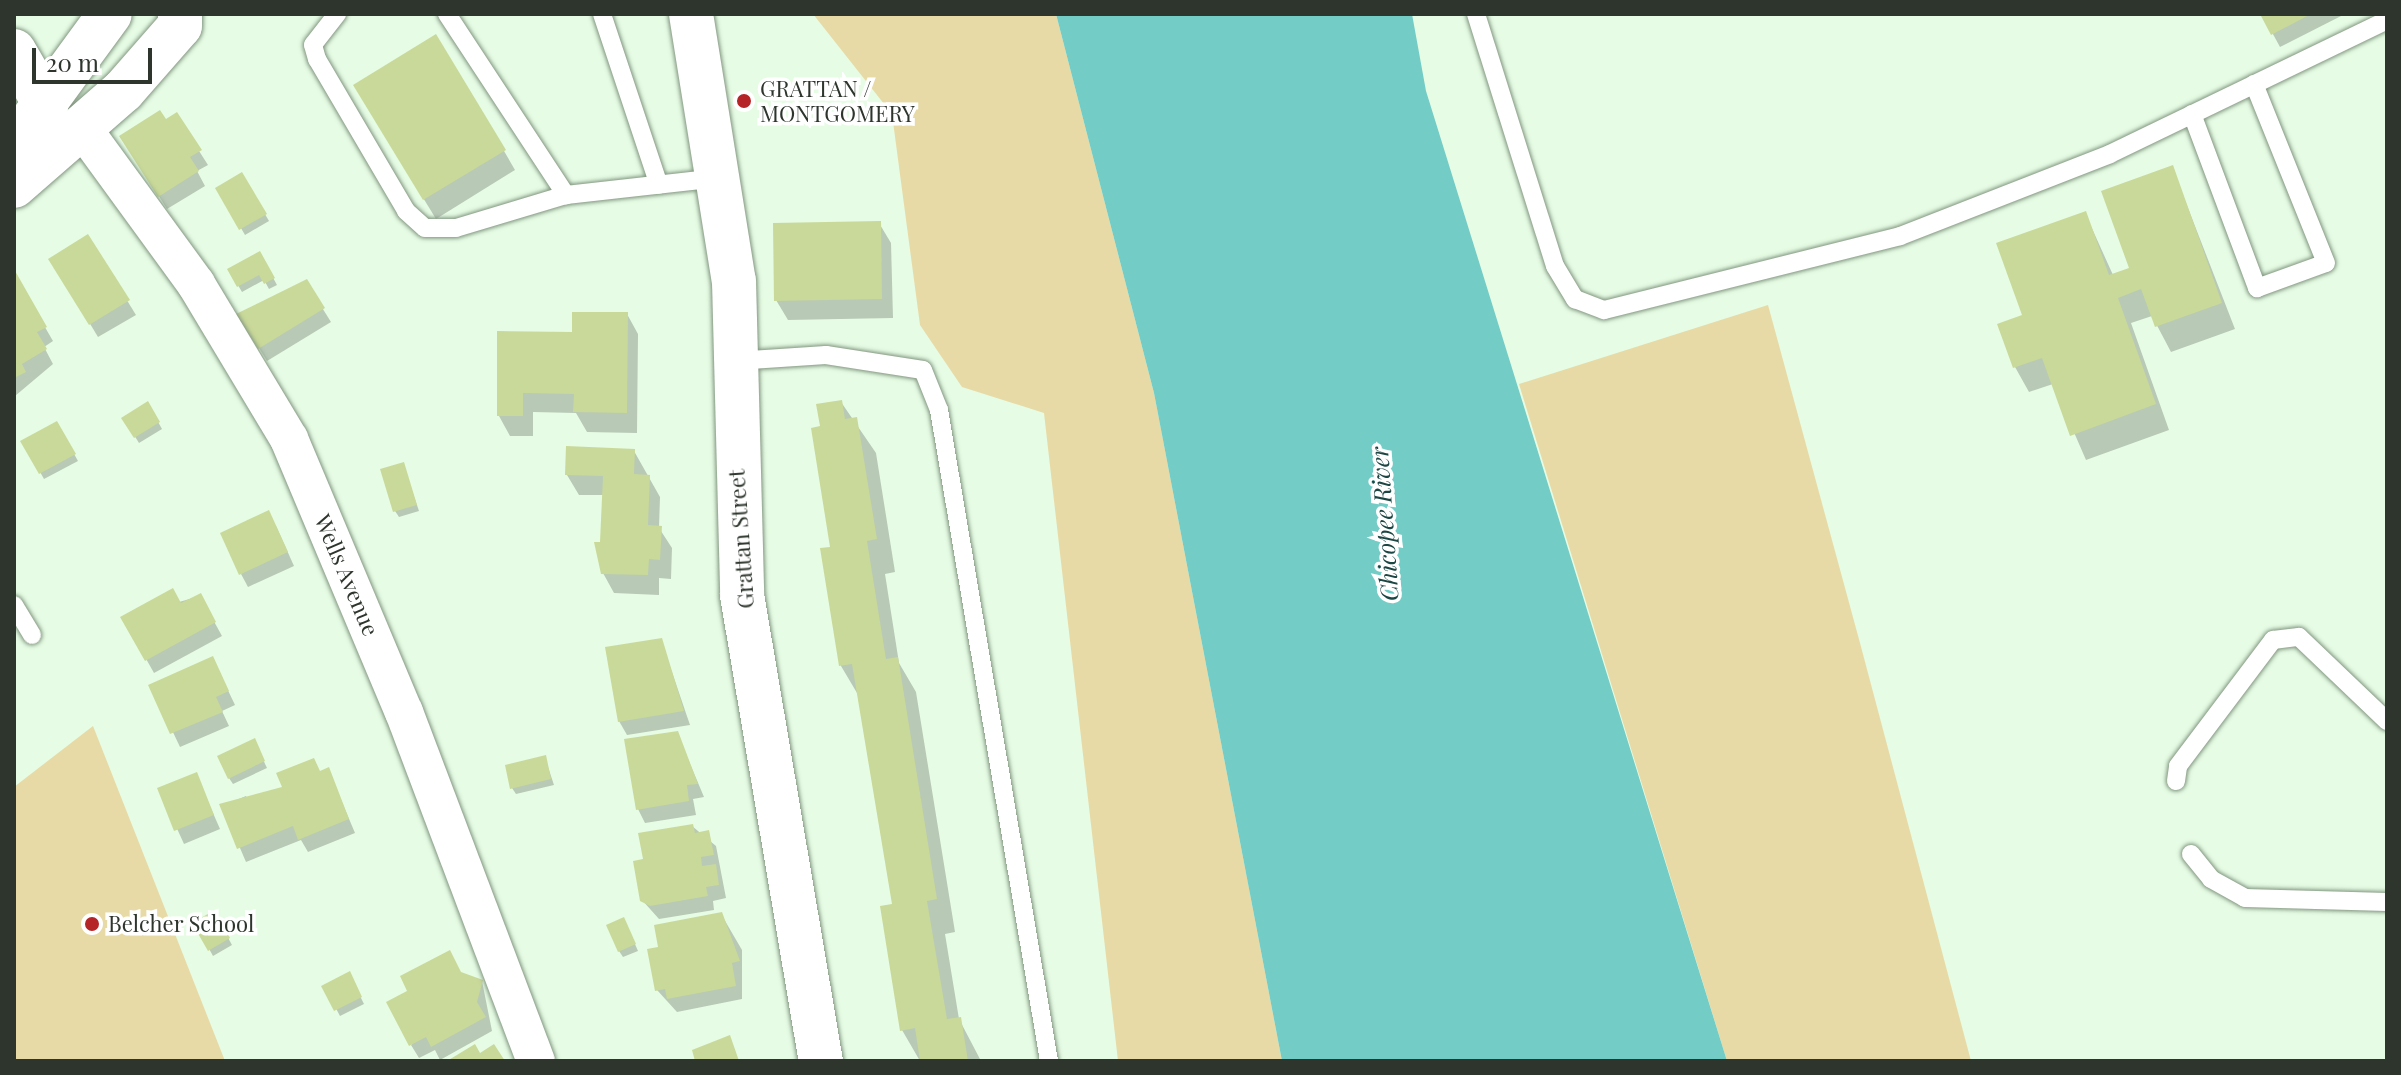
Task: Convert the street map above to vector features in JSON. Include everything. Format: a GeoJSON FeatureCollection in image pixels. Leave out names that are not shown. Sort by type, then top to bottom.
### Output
{"type":"FeatureCollection","features":[{"type":"Feature","properties":{"kind":"main road"},"geometry":{"type":"LineString","coordinates":[[14,145],[46,106],[110,14]]}},
{"type":"Feature","properties":{"kind":"main road"},"geometry":{"type":"LineString","coordinates":[[14,186],[123,91],[180,26],[180,14]]}},
{"type":"Feature","properties":{"kind":"main road","name":"Grattan Street"},"geometry":{"type":"LineString","coordinates":[[691,14],[721,178],[734,281],[733,361],[742,595],[821,1061]]}},
{"type":"Feature","properties":{"kind":"main road"},"geometry":{"type":"LineString","coordinates":[[14,51],[46,106]]}},
{"type":"Feature","properties":{"kind":"street","name":"Wells Avenue"},"geometry":{"type":"LineString","coordinates":[[83,129],[196,284],[289,439],[404,712],[536,1061]]}},
{"type":"Feature","properties":{"kind":"lane"},"geometry":{"type":"LineString","coordinates":[[337,14],[313,45],[317,59],[416,222],[456,228],[566,195],[721,178]]}},
{"type":"Feature","properties":{"kind":"lane"},"geometry":{"type":"LineString","coordinates":[[447,14],[566,195]]}},
{"type":"Feature","properties":{"kind":"lane"},"geometry":{"type":"LineString","coordinates":[[602,14],[659,185]]}},
{"type":"Feature","properties":{"kind":"lane"},"geometry":{"type":"LineString","coordinates":[[1476,14],[1555,266],[1575,299],[1604,310],[1900,236],[2192,114],[2387,20]]}},
{"type":"Feature","properties":{"kind":"lane"},"geometry":{"type":"LineString","coordinates":[[2192,114],[2257,288],[2326,263],[2254,84]]}},
{"type":"Feature","properties":{"kind":"lane"},"geometry":{"type":"LineString","coordinates":[[733,361],[826,355],[923,370],[939,410],[1049,1061]]}},
{"type":"Feature","properties":{"kind":"lane"},"geometry":{"type":"LineString","coordinates":[[14,605],[32,635]]}},
{"type":"Feature","properties":{"kind":"lane"},"geometry":{"type":"LineString","coordinates":[[2176,781],[2178,766],[2273,640],[2299,637],[2387,721]]}},
{"type":"Feature","properties":{"kind":"lane"},"geometry":{"type":"LineString","coordinates":[[2191,854],[2211,879],[2245,898],[2387,902]]}},
{"type":"Feature","properties":{"kind":"shaded area"},"geometry":{"type":"Polygon","coordinates":[[[813,14],[1056,14],[1154,393],[1282,1061],[1118,1061],[1044,413],[962,387],[920,325],[892,114],[813,14]]]}},
{"type":"Feature","properties":{"kind":"shaded area"},"geometry":{"type":"Polygon","coordinates":[[[1768,305],[1971,1061],[1727,1061],[1519,384],[1768,305]]]}},
{"type":"Feature","properties":{"kind":"shaded area","name":"Belcher School"},"geometry":{"type":"Polygon","coordinates":[[[93,726],[225,1061],[14,1061],[14,787],[93,726]]]}},
{"type":"Feature","properties":{"kind":"water","name":"Chicopee River"},"geometry":{"type":"Polygon","coordinates":[[[1056,14],[1412,14],[1426,91],[1727,1061],[1282,1061],[1154,393],[1056,14]]]}},
{"type":"Feature","properties":{"kind":"building"},"geometry":{"type":"Polygon","coordinates":[[[2260,14],[2311,14],[2271,35],[2260,14]]]}},
{"type":"Feature","properties":{"kind":"building"},"geometry":{"type":"Polygon","coordinates":[[[436,34],[506,150],[423,200],[353,85],[436,34]]]}},
{"type":"Feature","properties":{"kind":"building"},"geometry":{"type":"Polygon","coordinates":[[[160,110],[166,119],[177,112],[202,150],[190,157],[199,171],[158,197],[119,136],[160,110]]]}},
{"type":"Feature","properties":{"kind":"building"},"geometry":{"type":"Polygon","coordinates":[[[2173,165],[2222,303],[2155,327],[2141,289],[2118,298],[2156,404],[2070,436],[2042,358],[2013,368],[1997,324],[2022,315],[1996,243],[2086,211],[2109,275],[2129,268],[2101,191],[2173,165]]]}},
{"type":"Feature","properties":{"kind":"building"},"geometry":{"type":"Polygon","coordinates":[[[242,172],[267,214],[239,230],[215,188],[242,172]]]}},
{"type":"Feature","properties":{"kind":"building"},"geometry":{"type":"Polygon","coordinates":[[[881,221],[882,299],[774,301],[773,223],[881,221]]]}},
{"type":"Feature","properties":{"kind":"building"},"geometry":{"type":"Polygon","coordinates":[[[88,234],[130,300],[89,325],[48,259],[88,234]]]}},
{"type":"Feature","properties":{"kind":"building"},"geometry":{"type":"Polygon","coordinates":[[[260,251],[275,278],[264,284],[259,275],[237,287],[227,269],[260,251]]]}},
{"type":"Feature","properties":{"kind":"building"},"geometry":{"type":"Polygon","coordinates":[[[14,269],[47,327],[37,332],[47,349],[22,364],[26,372],[14,378],[14,269]]]}},
{"type":"Feature","properties":{"kind":"building"},"geometry":{"type":"Polygon","coordinates":[[[307,279],[325,308],[258,349],[236,314],[307,279]]]}},
{"type":"Feature","properties":{"kind":"building"},"geometry":{"type":"Polygon","coordinates":[[[572,312],[628,312],[627,413],[573,412],[574,394],[523,393],[523,416],[497,416],[497,331],[572,332],[572,312]]]}},
{"type":"Feature","properties":{"kind":"building"},"geometry":{"type":"Polygon","coordinates":[[[842,400],[845,419],[857,417],[877,539],[867,541],[886,659],[898,657],[937,899],[927,901],[947,1019],[961,1017],[968,1061],[920,1061],[915,1028],[900,1031],[880,906],[892,904],[852,664],[839,666],[820,548],[830,547],[811,428],[820,426],[816,404],[842,400]]]}},
{"type":"Feature","properties":{"kind":"building"},"geometry":{"type":"Polygon","coordinates":[[[148,401],[160,422],[134,438],[121,418],[148,401]]]}},
{"type":"Feature","properties":{"kind":"building"},"geometry":{"type":"Polygon","coordinates":[[[57,421],[76,454],[39,474],[20,441],[57,421]]]}},
{"type":"Feature","properties":{"kind":"building"},"geometry":{"type":"Polygon","coordinates":[[[566,446],[635,449],[634,474],[650,475],[648,525],[662,526],[660,560],[649,559],[648,575],[601,574],[594,542],[600,542],[603,476],[565,475],[566,446]]]}},
{"type":"Feature","properties":{"kind":"building"},"geometry":{"type":"Polygon","coordinates":[[[404,462],[417,505],[393,512],[380,469],[404,462]]]}},
{"type":"Feature","properties":{"kind":"building"},"geometry":{"type":"Polygon","coordinates":[[[269,510],[288,552],[239,575],[220,533],[269,510]]]}},
{"type":"Feature","properties":{"kind":"building"},"geometry":{"type":"Polygon","coordinates":[[[173,588],[181,603],[201,593],[216,622],[145,661],[120,617],[173,588]]]}},
{"type":"Feature","properties":{"kind":"building"},"geometry":{"type":"Polygon","coordinates":[[[662,638],[684,711],[618,722],[605,647],[662,638]]]}},
{"type":"Feature","properties":{"kind":"building"},"geometry":{"type":"Polygon","coordinates":[[[213,656],[229,691],[216,697],[223,712],[170,734],[148,685],[213,656]]]}},
{"type":"Feature","properties":{"kind":"building"},"geometry":{"type":"Polygon","coordinates":[[[678,731],[698,784],[687,785],[689,801],[636,810],[624,739],[678,731]]]}},
{"type":"Feature","properties":{"kind":"building"},"geometry":{"type":"Polygon","coordinates":[[[255,738],[265,761],[228,779],[217,756],[255,738]]]}},
{"type":"Feature","properties":{"kind":"building"},"geometry":{"type":"Polygon","coordinates":[[[546,755],[551,779],[510,789],[505,765],[546,755]]]}},
{"type":"Feature","properties":{"kind":"building"},"geometry":{"type":"Polygon","coordinates":[[[314,758],[320,771],[329,767],[349,819],[298,840],[293,826],[237,849],[219,804],[282,787],[276,773],[314,758]]]}},
{"type":"Feature","properties":{"kind":"building"},"geometry":{"type":"Polygon","coordinates":[[[197,772],[214,815],[174,831],[157,788],[197,772]]]}},
{"type":"Feature","properties":{"kind":"building"},"geometry":{"type":"Polygon","coordinates":[[[693,824],[695,833],[709,830],[714,855],[701,857],[702,866],[716,864],[719,885],[706,887],[708,896],[650,906],[640,901],[633,861],[643,859],[638,833],[693,824]]]}},
{"type":"Feature","properties":{"kind":"building"},"geometry":{"type":"Polygon","coordinates":[[[215,910],[230,938],[208,951],[192,923],[215,910]]]}},
{"type":"Feature","properties":{"kind":"building"},"geometry":{"type":"Polygon","coordinates":[[[722,912],[740,961],[732,963],[736,986],[667,999],[665,989],[655,991],[647,949],[658,947],[654,925],[722,912]]]}},
{"type":"Feature","properties":{"kind":"building"},"geometry":{"type":"Polygon","coordinates":[[[624,917],[636,944],[618,952],[606,925],[624,917]]]}},
{"type":"Feature","properties":{"kind":"building"},"geometry":{"type":"Polygon","coordinates":[[[450,950],[461,972],[483,980],[477,1002],[486,1017],[431,1047],[426,1037],[409,1046],[386,1002],[407,991],[400,976],[450,950]]]}},
{"type":"Feature","properties":{"kind":"building"},"geometry":{"type":"Polygon","coordinates":[[[350,971],[362,997],[334,1011],[321,986],[350,971]]]}},
{"type":"Feature","properties":{"kind":"building"},"geometry":{"type":"Polygon","coordinates":[[[730,1035],[739,1061],[695,1061],[692,1050],[730,1035]]]}},
{"type":"Feature","properties":{"kind":"building"},"geometry":{"type":"Polygon","coordinates":[[[475,1044],[480,1053],[494,1044],[505,1061],[447,1061],[475,1044]]]}},
{"type":"Feature","properties":{"kind":"place","name":"GRATTAN / MONTGOMERY"},"geometry":{"type":"Point","coordinates":[744,101]}},
{"type":"Feature","properties":{"kind":"place","name":"Belcher School"},"geometry":{"type":"Point","coordinates":[92,924]}}]}
